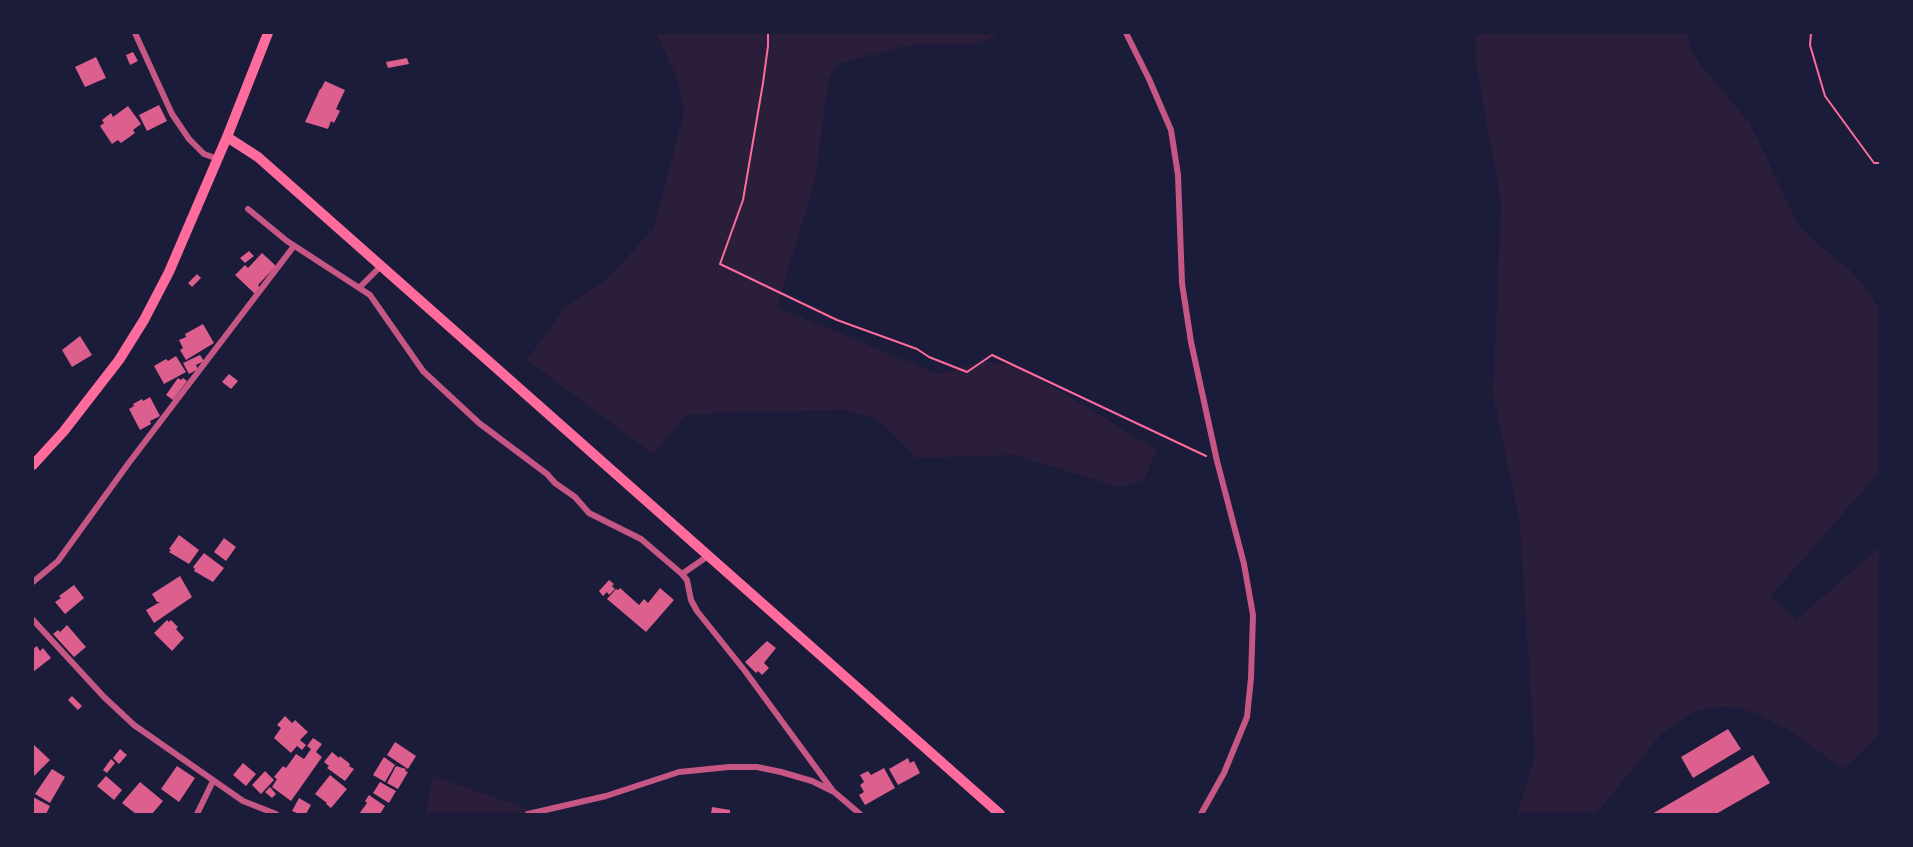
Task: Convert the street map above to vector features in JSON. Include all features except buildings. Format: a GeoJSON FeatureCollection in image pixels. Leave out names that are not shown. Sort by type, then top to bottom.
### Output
{"type":"FeatureCollection","features":[{"type":"Feature","properties":{"kind":"main road"},"geometry":{"type":"LineString","coordinates":[[33,465],[64,431],[119,360],[144,320],[169,272],[218,159],[268,33]]}},
{"type":"Feature","properties":{"kind":"main road"},"geometry":{"type":"LineString","coordinates":[[227,137],[258,157],[382,265],[1000,814]]}},
{"type":"Feature","properties":{"kind":"street"},"geometry":{"type":"LineString","coordinates":[[135,33],[172,114],[189,139],[204,154],[218,159]]}},
{"type":"Feature","properties":{"kind":"street"},"geometry":{"type":"LineString","coordinates":[[1126,33],[1171,130],[1178,175],[1182,283],[1191,342],[1253,615],[1252,660],[1246,717],[1224,773],[1201,814]]}},
{"type":"Feature","properties":{"kind":"street"},"geometry":{"type":"LineString","coordinates":[[248,209],[294,246],[370,295],[423,371],[479,423],[547,474],[555,483],[575,497],[589,513],[641,539],[682,574],[687,580],[691,600],[697,611],[746,671],[833,791],[860,814]]}},
{"type":"Feature","properties":{"kind":"street"},"geometry":{"type":"LineString","coordinates":[[33,582],[58,561],[128,464],[294,246]]}},
{"type":"Feature","properties":{"kind":"street"},"geometry":{"type":"LineString","coordinates":[[359,288],[382,265]]}},
{"type":"Feature","properties":{"kind":"street"},"geometry":{"type":"LineString","coordinates":[[682,574],[708,556]]}},
{"type":"Feature","properties":{"kind":"street"},"geometry":{"type":"LineString","coordinates":[[33,620],[104,697],[134,725],[243,801],[276,814]]}},
{"type":"Feature","properties":{"kind":"street"},"geometry":{"type":"LineString","coordinates":[[528,814],[606,796],[679,772],[729,766],[757,767],[781,772],[812,781],[833,791]]}},
{"type":"Feature","properties":{"kind":"street"},"geometry":{"type":"LineString","coordinates":[[197,814],[213,781]]}},
{"type":"Feature","properties":{"kind":"path"},"geometry":{"type":"LineString","coordinates":[[768,33],[763,83],[743,200],[720,264],[837,320],[917,350],[928,357],[967,372],[992,355],[1217,461]]}},
{"type":"Feature","properties":{"kind":"path"},"geometry":{"type":"LineString","coordinates":[[1811,33],[1810,45],[1825,96],[1874,163],[1880,164]]}},
{"type":"Feature","properties":{"kind":"shaded area"},"geometry":{"type":"Polygon","coordinates":[[[656,33],[997,33],[974,45],[908,45],[839,63],[829,77],[815,181],[777,307],[938,374],[985,361],[1020,367],[1157,450],[1144,480],[1119,487],[1014,455],[917,458],[876,418],[844,410],[687,414],[653,454],[527,360],[565,307],[607,279],[654,228],[684,112],[677,78],[656,33]]]}},
{"type":"Feature","properties":{"kind":"shaded area"},"geometry":{"type":"Polygon","coordinates":[[[1475,33],[1686,33],[1692,51],[1702,67],[1749,122],[1799,226],[1849,269],[1873,298],[1880,314],[1880,471],[1771,596],[1796,620],[1880,547],[1880,734],[1844,769],[1787,729],[1757,714],[1725,707],[1706,708],[1690,714],[1662,733],[1596,814],[1517,814],[1534,761],[1534,744],[1520,525],[1493,394],[1501,203],[1476,62],[1475,33]]]}},
{"type":"Feature","properties":{"kind":"shaded area"},"geometry":{"type":"Polygon","coordinates":[[[433,776],[542,814],[425,814],[433,776]]]}}]}
